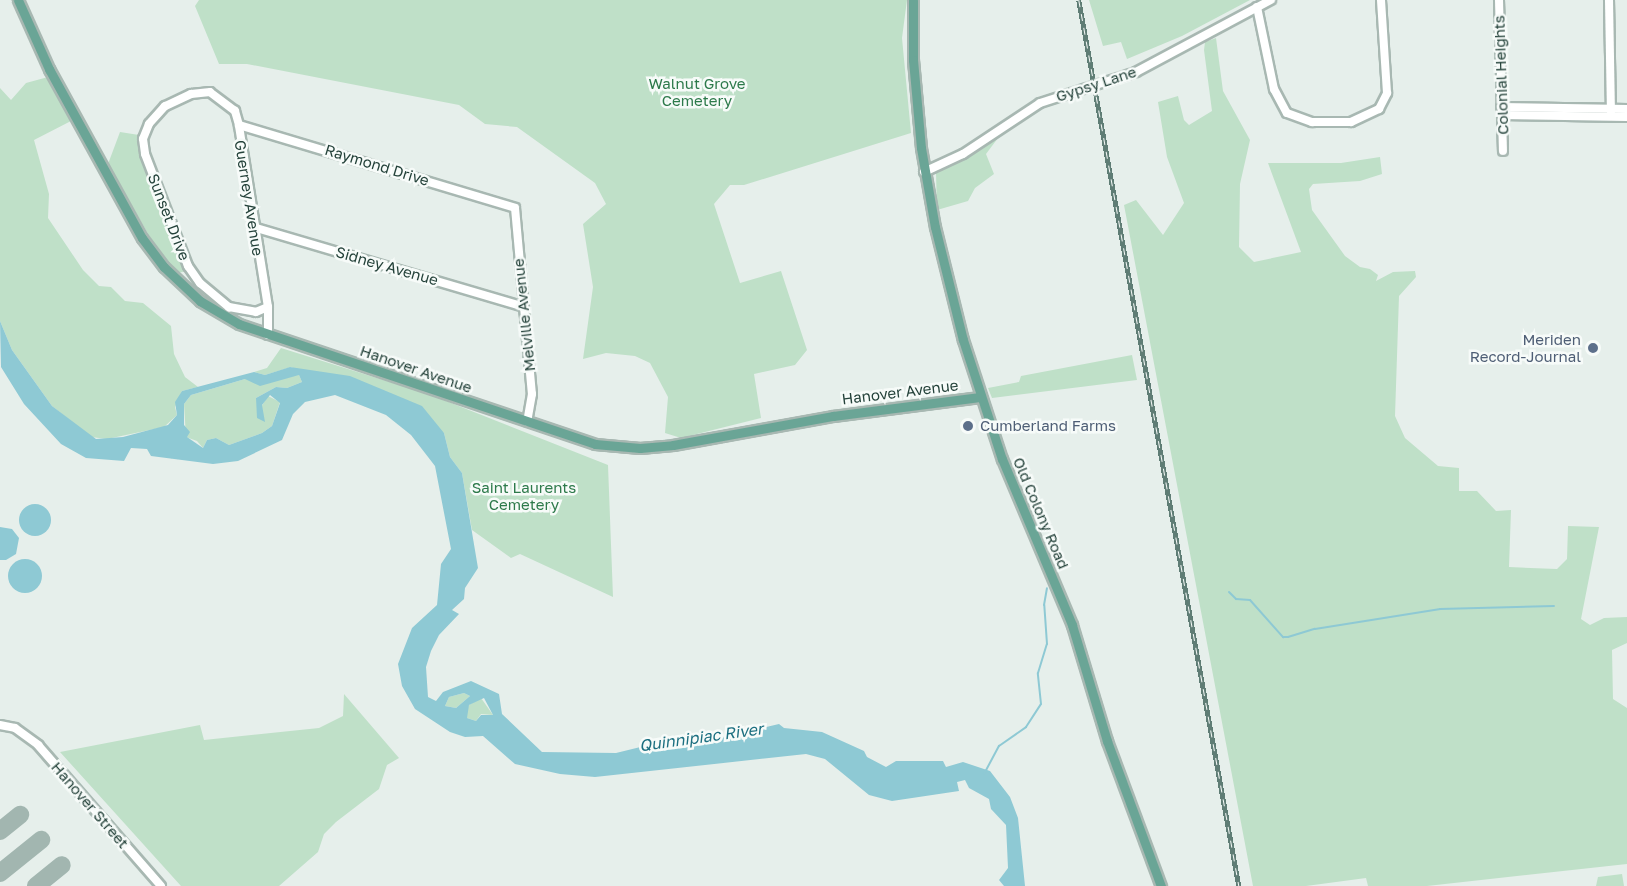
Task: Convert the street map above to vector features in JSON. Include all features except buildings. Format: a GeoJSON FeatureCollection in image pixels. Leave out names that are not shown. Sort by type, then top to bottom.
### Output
{"type":"FeatureCollection","features":[{"type":"Feature","properties":{"kind":"main road","name":"Hanover Avenue"},"geometry":{"type":"LineString","coordinates":[[18,0],[49,69],[108,180],[164,267],[200,302],[268,335],[595,444],[640,448],[833,416],[980,398]]}},
{"type":"Feature","properties":{"kind":"main road","name":"Old Colony Road"},"geometry":{"type":"LineString","coordinates":[[913,0],[915,87],[924,172],[941,255],[980,398],[1013,487],[1064,604],[1107,741],[1161,886]]}},
{"type":"Feature","properties":{"kind":"street","name":"Gypsy Lane"},"geometry":{"type":"LineString","coordinates":[[924,172],[963,154],[1046,101],[1136,72],[1271,0]]}},
{"type":"Feature","properties":{"kind":"street"},"geometry":{"type":"LineString","coordinates":[[1257,8],[1274,89],[1287,113],[1312,122],[1351,122],[1379,109],[1387,93],[1381,0]]}},
{"type":"Feature","properties":{"kind":"street","name":"Colonial Heights"},"geometry":{"type":"LineString","coordinates":[[1499,0],[1503,151]]}},
{"type":"Feature","properties":{"kind":"street"},"geometry":{"type":"LineString","coordinates":[[1609,0],[1611,113]]}},
{"type":"Feature","properties":{"kind":"street","name":"Guerney Avenue"},"geometry":{"type":"LineString","coordinates":[[190,94],[210,92],[235,111],[268,307],[268,335]]}},
{"type":"Feature","properties":{"kind":"street","name":"Sunset Drive"},"geometry":{"type":"LineString","coordinates":[[190,94],[165,106],[149,124],[143,139],[145,154],[188,266],[200,283],[230,307],[256,312],[268,307]]}},
{"type":"Feature","properties":{"kind":"street"},"geometry":{"type":"LineString","coordinates":[[1611,113],[1627,109]]}},
{"type":"Feature","properties":{"kind":"street"},"geometry":{"type":"LineString","coordinates":[[1501,111],[1611,113],[1627,117]]}},
{"type":"Feature","properties":{"kind":"street","name":"Raymond Drive"},"geometry":{"type":"LineString","coordinates":[[239,124],[515,208]]}},
{"type":"Feature","properties":{"kind":"street","name":"Melville Avenue"},"geometry":{"type":"LineString","coordinates":[[515,208],[522,306],[532,394],[527,422]]}},
{"type":"Feature","properties":{"kind":"street","name":"Sidney Avenue"},"geometry":{"type":"LineString","coordinates":[[253,227],[522,306]]}},
{"type":"Feature","properties":{"kind":"street","name":"Hanover Street"},"geometry":{"type":"LineString","coordinates":[[0,725],[15,728],[38,745],[161,886]]}},
{"type":"Feature","properties":{"kind":"green space","name":"Walnut Grove Cemetery"},"geometry":{"type":"Polygon","coordinates":[[[199,0],[907,0],[902,38],[911,133],[744,185],[730,185],[714,204],[740,283],[781,271],[807,350],[795,365],[754,374],[761,418],[681,438],[665,433],[668,397],[650,363],[635,356],[606,353],[583,359],[593,287],[583,224],[606,204],[595,183],[517,127],[485,124],[459,105],[247,64],[219,64],[195,6],[199,0]]]}},
{"type":"Feature","properties":{"kind":"green space"},"geometry":{"type":"Polygon","coordinates":[[[1089,0],[1250,0],[1182,36],[1127,59],[1121,42],[1103,46],[1089,0]]]}},
{"type":"Feature","properties":{"kind":"green space"},"geometry":{"type":"Polygon","coordinates":[[[1216,38],[1223,91],[1250,140],[1240,184],[1239,247],[1254,262],[1301,252],[1268,163],[1341,163],[1380,157],[1382,174],[1360,181],[1313,184],[1309,189],[1312,210],[1345,256],[1360,267],[1370,269],[1378,275],[1376,281],[1393,272],[1415,271],[1416,277],[1399,296],[1395,416],[1405,438],[1438,466],[1459,468],[1459,491],[1477,491],[1496,511],[1511,510],[1509,567],[1557,569],[1567,559],[1568,526],[1599,527],[1581,619],[1590,625],[1604,618],[1627,617],[1627,643],[1612,650],[1613,699],[1627,708],[1627,864],[1427,886],[1368,886],[1366,878],[1306,886],[1253,886],[1124,205],[1136,200],[1163,235],[1184,203],[1167,157],[1158,102],[1178,96],[1184,120],[1189,125],[1212,111],[1204,50],[1205,42],[1216,38]]]}},
{"type":"Feature","properties":{"kind":"green space"},"geometry":{"type":"Polygon","coordinates":[[[48,77],[71,121],[34,140],[49,194],[48,218],[83,270],[99,286],[111,287],[125,301],[143,303],[171,326],[174,354],[185,377],[198,387],[182,391],[175,407],[177,415],[164,427],[107,439],[91,437],[52,406],[12,350],[0,321],[0,88],[11,100],[26,83],[48,77]]]}},
{"type":"Feature","properties":{"kind":"green space"},"geometry":{"type":"Polygon","coordinates":[[[120,132],[139,135],[187,271],[177,273],[155,246],[108,164],[120,132]]]}},
{"type":"Feature","properties":{"kind":"green space"},"geometry":{"type":"Polygon","coordinates":[[[1001,134],[986,154],[994,174],[975,188],[968,201],[937,210],[936,173],[1001,134]]]}},
{"type":"Feature","properties":{"kind":"green space","name":"Saint Laurents Cemetery"},"geometry":{"type":"Polygon","coordinates":[[[281,348],[431,395],[608,465],[613,597],[520,554],[511,558],[472,530],[462,473],[450,457],[444,433],[291,367],[265,375],[254,372],[267,368],[281,348]]]}},
{"type":"Feature","properties":{"kind":"green space"},"geometry":{"type":"Polygon","coordinates":[[[1132,355],[1137,380],[992,398],[988,388],[1019,382],[1021,376],[1132,355]]]}},
{"type":"Feature","properties":{"kind":"green space"},"geometry":{"type":"Polygon","coordinates":[[[299,375],[302,382],[287,388],[276,387],[256,398],[262,413],[261,407],[268,396],[280,402],[272,426],[262,433],[229,445],[216,438],[207,440],[203,448],[197,441],[186,437],[184,404],[191,395],[245,379],[299,375]]]}},
{"type":"Feature","properties":{"kind":"green space"},"geometry":{"type":"Polygon","coordinates":[[[464,693],[470,696],[456,708],[445,706],[449,697],[464,693]]]}},
{"type":"Feature","properties":{"kind":"green space"},"geometry":{"type":"Polygon","coordinates":[[[344,694],[399,758],[387,765],[379,789],[336,822],[324,834],[318,852],[279,886],[181,886],[60,752],[200,725],[204,740],[319,728],[343,716],[344,694]]]}},
{"type":"Feature","properties":{"kind":"green space"},"geometry":{"type":"Polygon","coordinates":[[[481,698],[493,715],[481,714],[476,721],[467,718],[466,712],[469,705],[481,698]]]}},
{"type":"Feature","properties":{"kind":"green space"},"geometry":{"type":"Polygon","coordinates":[[[1622,874],[1624,886],[1596,886],[1598,877],[1622,874]]]}},
{"type":"Feature","properties":{"kind":"water"},"geometry":{"type":"Polygon","coordinates":[[[0,321],[12,350],[52,406],[96,439],[123,437],[168,425],[177,415],[175,402],[182,391],[254,372],[265,375],[290,367],[350,376],[422,406],[444,433],[450,457],[462,473],[478,568],[465,588],[464,599],[452,610],[459,614],[439,635],[431,651],[426,667],[428,697],[436,701],[443,692],[471,681],[499,694],[502,714],[542,752],[616,753],[669,740],[717,739],[779,724],[784,728],[822,732],[864,751],[867,757],[886,767],[896,761],[943,761],[946,767],[963,762],[990,771],[1010,797],[1018,818],[1025,886],[1004,886],[999,880],[1008,868],[1006,825],[991,809],[989,799],[969,788],[965,780],[957,782],[959,791],[892,801],[869,795],[825,759],[806,754],[595,777],[560,774],[515,764],[483,736],[465,737],[450,732],[415,709],[402,686],[398,664],[412,628],[437,605],[441,564],[451,549],[435,466],[411,435],[386,415],[335,395],[305,402],[293,414],[282,440],[238,461],[213,464],[151,456],[147,449],[131,448],[124,461],[86,458],[61,444],[24,404],[1,367],[0,321]],[[299,375],[260,386],[245,379],[191,395],[184,404],[184,425],[190,432],[187,437],[203,448],[207,440],[216,438],[229,445],[262,433],[272,426],[280,403],[270,395],[262,405],[265,422],[257,418],[256,398],[276,387],[287,388],[302,382],[299,375]],[[464,693],[449,697],[445,706],[456,708],[470,696],[464,693]],[[484,698],[469,705],[467,718],[476,721],[481,715],[493,715],[484,698]]]}},
{"type":"Feature","properties":{"kind":"water"},"geometry":{"type":"Polygon","coordinates":[[[35,504],[47,508],[51,520],[47,532],[35,536],[23,532],[19,520],[23,508],[35,504]]]}},
{"type":"Feature","properties":{"kind":"water"},"geometry":{"type":"Polygon","coordinates":[[[0,527],[12,529],[19,538],[16,554],[6,560],[0,560],[0,527]]]}},
{"type":"Feature","properties":{"kind":"water"},"geometry":{"type":"Polygon","coordinates":[[[25,559],[37,564],[42,576],[37,588],[25,593],[13,588],[8,576],[13,564],[25,559]]]}},
{"type":"Feature","properties":{"kind":"waterway"},"geometry":{"type":"LineString","coordinates":[[984,774],[999,746],[1026,727],[1041,704],[1038,673],[1047,644],[1044,605],[1047,588]]}},
{"type":"Feature","properties":{"kind":"waterway"},"geometry":{"type":"LineString","coordinates":[[1229,592],[1236,599],[1250,600],[1283,637],[1315,629],[1440,609],[1554,606]]}},
{"type":"Feature","properties":{"kind":"taxiway"},"geometry":{"type":"LineString","coordinates":[[0,831],[20,815]]}},
{"type":"Feature","properties":{"kind":"taxiway"},"geometry":{"type":"LineString","coordinates":[[0,873],[41,840]]}},
{"type":"Feature","properties":{"kind":"taxiway"},"geometry":{"type":"LineString","coordinates":[[36,886],[62,865]]}},
{"type":"Feature","properties":{"kind":"railway"},"geometry":{"type":"LineString","coordinates":[[1079,0],[1239,886]]}},
{"type":"Feature","properties":{"kind":"place","name":"Meriden Record-Journal"},"geometry":{"type":"Point","coordinates":[1593,348]}},
{"type":"Feature","properties":{"kind":"place","name":"Cumberland Farms"},"geometry":{"type":"Point","coordinates":[968,426]}},
{"type":"Feature","properties":{"kind":"water label","name":"Quinnipiac River"},"geometry":{"type":"Point","coordinates":[701,737]}}]}
